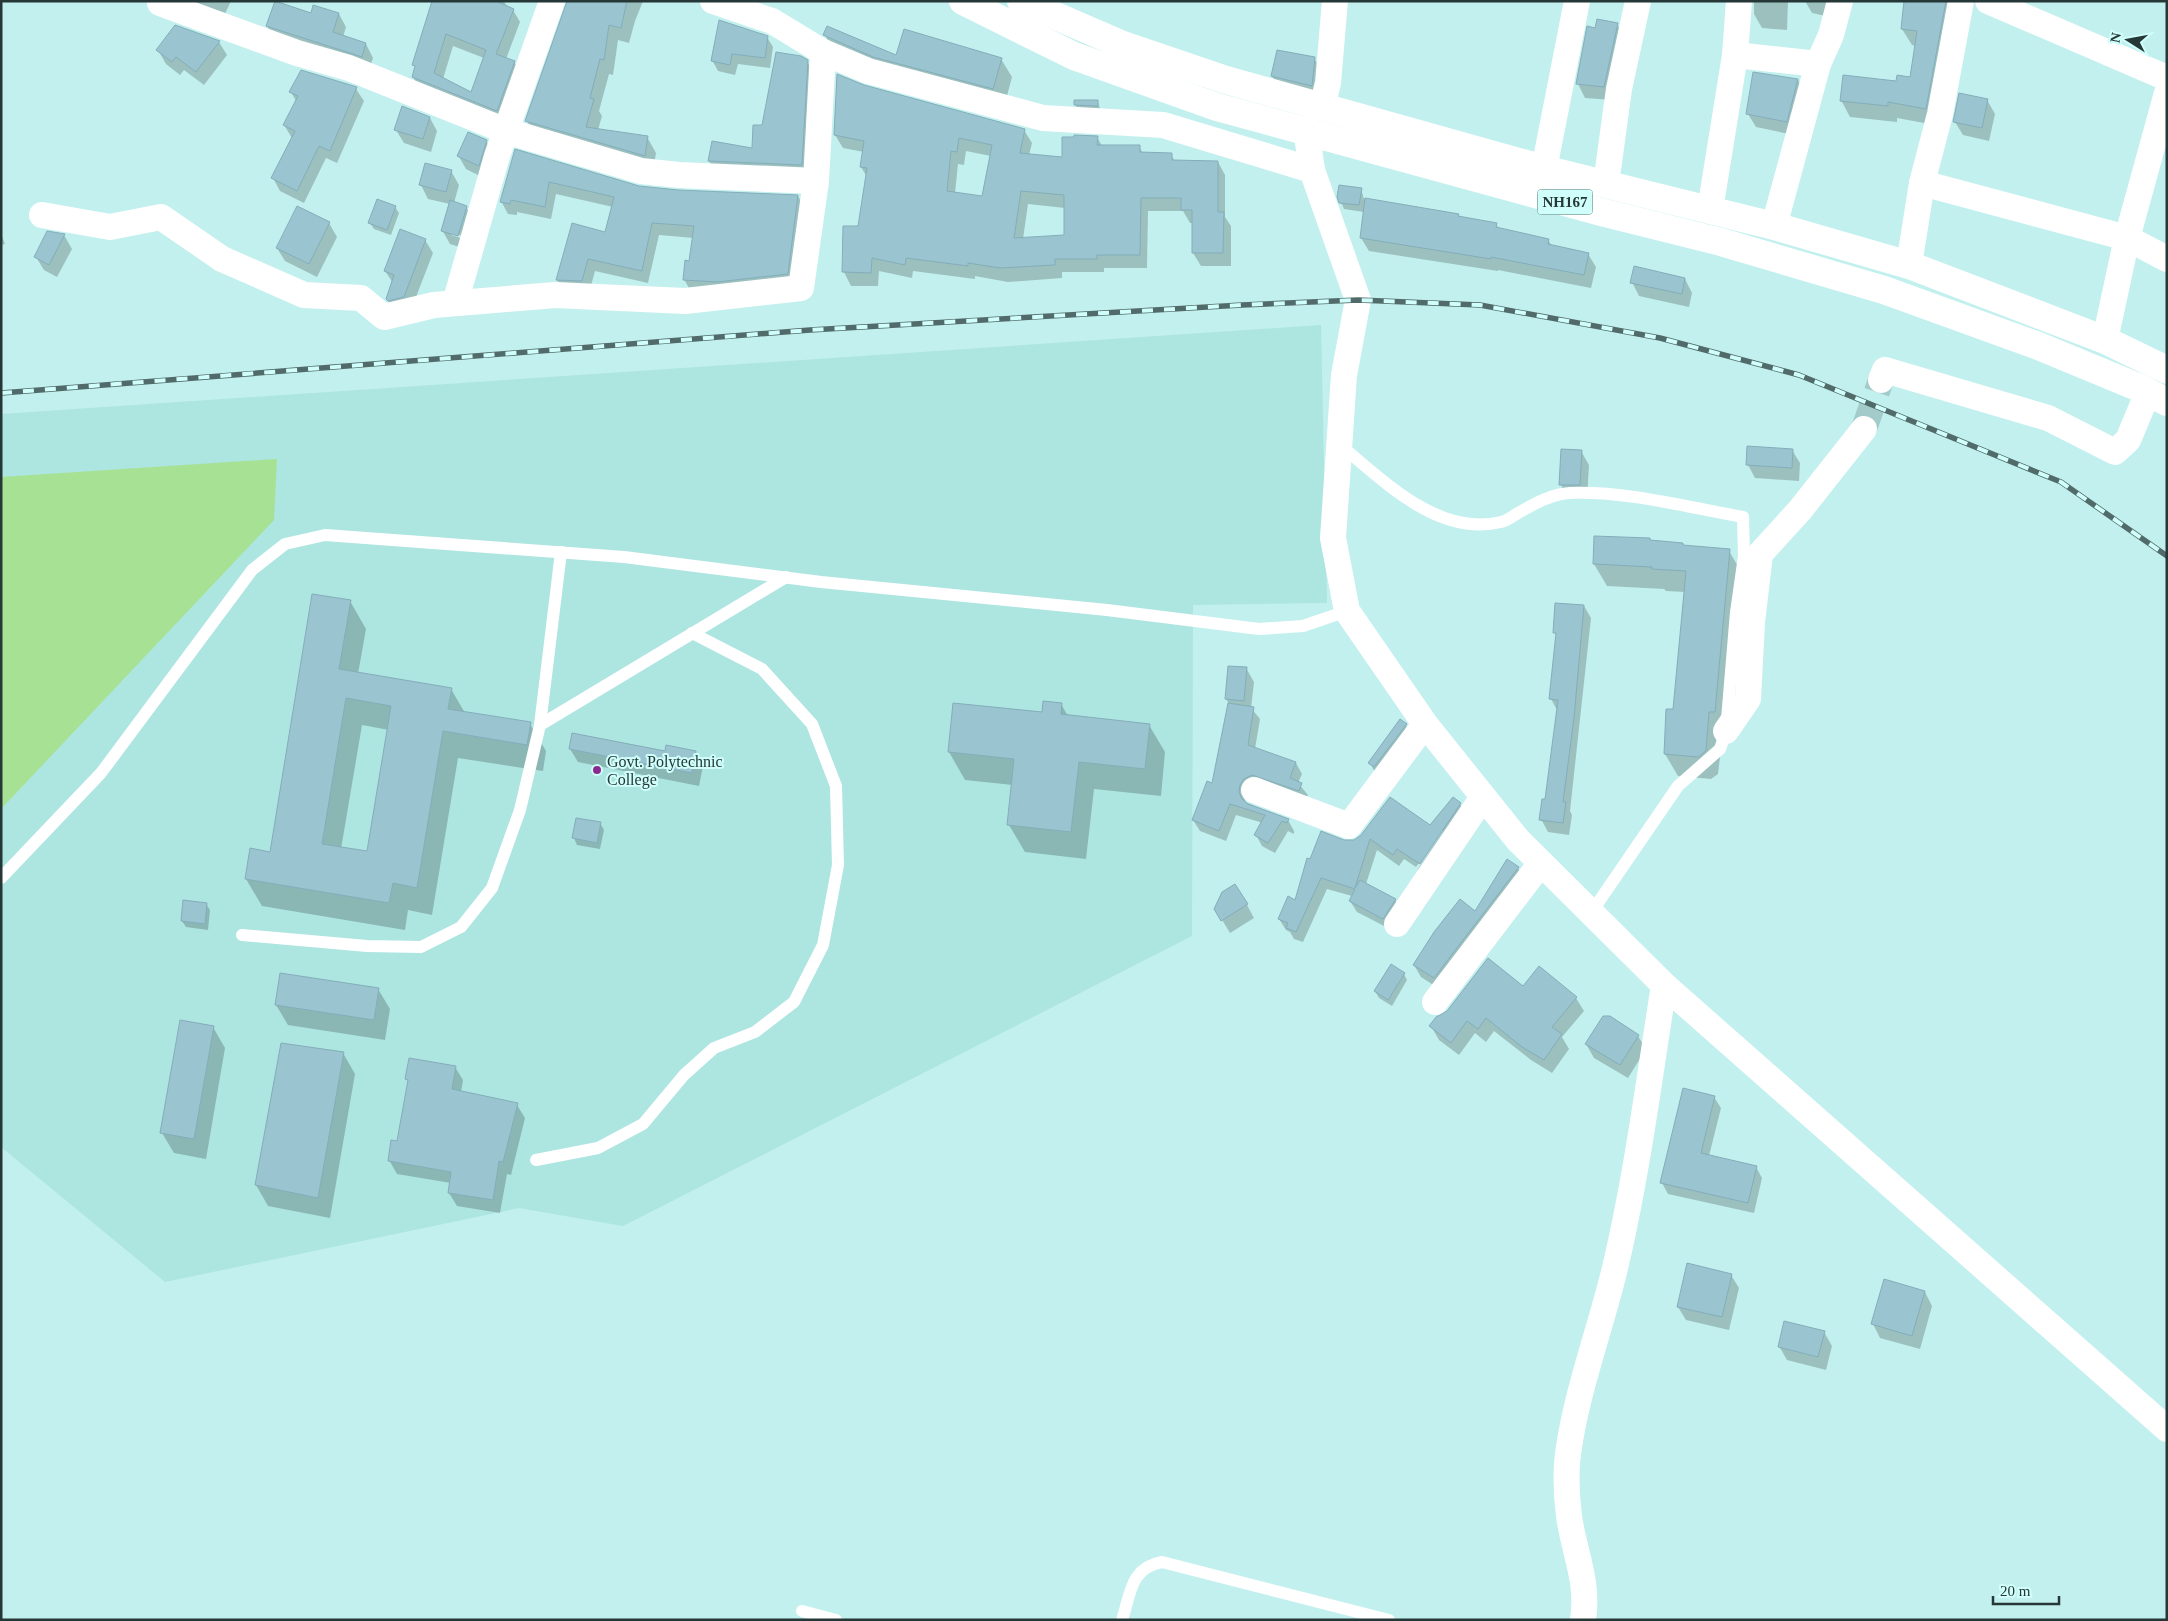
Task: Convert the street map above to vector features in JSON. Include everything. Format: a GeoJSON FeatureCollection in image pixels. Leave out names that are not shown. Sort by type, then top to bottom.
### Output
{"type":"FeatureCollection","features":[{"type":"Feature","properties":{"kind":"highway","name":"NH167"},"geometry":{"type":"LineString","coordinates":[[963,1],[1074,56],[1217,106],[1591,209],[1721,242],[1884,290],[2036,345],[2158,397]]}},
{"type":"Feature","properties":{"kind":"highway","name":"NH167"},"geometry":{"type":"LineString","coordinates":[[1021,1],[1123,45],[1226,80],[1544,169],[1774,226],[1909,265],[2106,340],[2167,370]]}},
{"type":"Feature","properties":{"kind":"street"},"geometry":{"type":"LineString","coordinates":[[161,1],[160,3],[296,53],[384,82],[506,131],[641,171],[679,175],[816,181]]}},
{"type":"Feature","properties":{"kind":"street"},"geometry":{"type":"LineString","coordinates":[[455,303],[506,131],[552,1]]}},
{"type":"Feature","properties":{"kind":"street"},"geometry":{"type":"LineString","coordinates":[[713,1],[777,11],[823,52],[868,71],[1043,118],[1163,125],[1312,170]]}},
{"type":"Feature","properties":{"kind":"street"},"geometry":{"type":"LineString","coordinates":[[1322,107],[1328,83],[1336,1]]}},
{"type":"Feature","properties":{"kind":"street"},"geometry":{"type":"LineString","coordinates":[[1544,169],[1578,1]]}},
{"type":"Feature","properties":{"kind":"street"},"geometry":{"type":"LineString","coordinates":[[1606,184],[1619,89],[1638,1]]}},
{"type":"Feature","properties":{"kind":"street"},"geometry":{"type":"LineString","coordinates":[[1710,210],[1735,55],[1739,1]]}},
{"type":"Feature","properties":{"kind":"street"},"geometry":{"type":"LineString","coordinates":[[1774,226],[1818,64],[1831,35],[1840,1]]}},
{"type":"Feature","properties":{"kind":"street"},"geometry":{"type":"LineString","coordinates":[[1909,265],[1922,183],[1940,114],[1961,1]]}},
{"type":"Feature","properties":{"kind":"street"},"geometry":{"type":"LineString","coordinates":[[1988,1],[2167,78]]}},
{"type":"Feature","properties":{"kind":"street"},"geometry":{"type":"LineString","coordinates":[[42,215],[110,227],[161,217],[222,259],[304,295],[361,298],[384,317],[434,305],[555,296],[685,301],[801,288],[816,181],[823,52]]}},
{"type":"Feature","properties":{"kind":"street"},"geometry":{"type":"LineString","coordinates":[[1735,55],[1818,64]]}},
{"type":"Feature","properties":{"kind":"street"},"geometry":{"type":"LineString","coordinates":[[2106,340],[2127,238],[2167,93]]}},
{"type":"Feature","properties":{"kind":"street"},"geometry":{"type":"LineString","coordinates":[[1306,129],[1312,170],[1358,300],[1344,375],[1333,538],[1347,611],[1425,724],[1483,797],[1518,840],[1591,914],[1664,985],[2167,1428]]}},
{"type":"Feature","properties":{"kind":"street"},"geometry":{"type":"LineString","coordinates":[[1922,183],[2127,238],[2167,259]]}},
{"type":"Feature","properties":{"kind":"street"},"geometry":{"type":"LineString","coordinates":[[1881,380],[1884,370],[2048,418],[2114,452],[2128,440],[2158,397]]}},
{"type":"Feature","properties":{"kind":"street"},"geometry":{"type":"LineString","coordinates":[[1726,732],[1748,699],[1752,622],[1760,554],[1800,510],[1864,429]]}},
{"type":"Feature","properties":{"kind":"street"},"geometry":{"type":"LineString","coordinates":[[1254,790],[1349,826],[1425,724]]}},
{"type":"Feature","properties":{"kind":"street"},"geometry":{"type":"LineString","coordinates":[[1397,924],[1483,797]]}},
{"type":"Feature","properties":{"kind":"street"},"geometry":{"type":"LineString","coordinates":[[1435,1002],[1541,863]]}},
{"type":"Feature","properties":{"kind":"street"},"geometry":{"type":"LineString","coordinates":[[1583,1620],[1586,1599],[1580,1562],[1569,1516],[1567,1464],[1575,1415],[1605,1311],[1630,1205],[1664,985]]}},
{"type":"Feature","properties":{"kind":"lane"},"geometry":{"type":"LineString","coordinates":[[1338,443],[1407,500],[1441,516],[1472,525],[1502,522],[1540,500],[1568,493],[1612,494],[1742,517],[1744,556],[1736,612],[1726,732],[1720,749],[1678,786],[1591,914]]}},
{"type":"Feature","properties":{"kind":"lane"},"geometry":{"type":"LineString","coordinates":[[1,878],[102,773],[252,570],[284,544],[325,535],[624,557],[786,577],[1107,610],[1259,629],[1303,626],[1347,611]]}},
{"type":"Feature","properties":{"kind":"lane"},"geometry":{"type":"LineString","coordinates":[[242,935],[367,946],[421,947],[461,928],[492,888],[520,810],[540,725],[562,552]]}},
{"type":"Feature","properties":{"kind":"lane"},"geometry":{"type":"LineString","coordinates":[[540,725],[786,577]]}},
{"type":"Feature","properties":{"kind":"lane"},"geometry":{"type":"LineString","coordinates":[[536,1160],[598,1148],[644,1124],[684,1075],[714,1048],[755,1032],[794,1002],[823,945],[838,865],[836,786],[812,724],[762,670],[692,633]]}},
{"type":"Feature","properties":{"kind":"lane"},"geometry":{"type":"LineString","coordinates":[[1122,1620],[1137,1573],[1148,1565],[1162,1562],[1389,1620]]}},
{"type":"Feature","properties":{"kind":"lane"},"geometry":{"type":"LineString","coordinates":[[802,1611],[836,1620]]}},
{"type":"Feature","properties":{"kind":"shaded area","name":"Govt. Polytechnic College"},"geometry":{"type":"Polygon","coordinates":[[[1321,325],[1327,603],[1193,605],[1192,936],[623,1226],[519,1208],[165,1282],[1,1147],[1,414],[1321,325]]]}},
{"type":"Feature","properties":{"kind":"green space"},"geometry":{"type":"Polygon","coordinates":[[[277,459],[274,520],[1,809],[1,477],[277,459]]]}},
{"type":"Feature","properties":{"kind":"building"},"geometry":{"type":"Polygon","coordinates":[[[275,1],[311,13],[313,5],[339,13],[333,32],[366,43],[362,57],[266,26],[275,1]]]}},
{"type":"Feature","properties":{"kind":"building"},"geometry":{"type":"Polygon","coordinates":[[[432,1],[496,1],[514,9],[496,54],[515,61],[497,111],[412,77],[415,66],[412,65],[432,1]],[[446,34],[434,73],[471,92],[486,50],[446,34]]]}},
{"type":"Feature","properties":{"kind":"building"},"geometry":{"type":"Polygon","coordinates":[[[567,1],[627,1],[621,28],[609,25],[604,60],[600,59],[590,98],[594,99],[586,127],[648,136],[645,156],[525,121],[567,1]]]}},
{"type":"Feature","properties":{"kind":"building"},"geometry":{"type":"Polygon","coordinates":[[[1904,1],[1946,1],[1926,109],[1888,102],[1888,106],[1840,101],[1843,75],[1896,81],[1897,75],[1910,77],[1917,31],[1901,29],[1904,1]]]}},
{"type":"Feature","properties":{"kind":"building"},"geometry":{"type":"Polygon","coordinates":[[[1597,19],[1618,23],[1604,87],[1576,84],[1587,26],[1595,28],[1597,19]]]}},
{"type":"Feature","properties":{"kind":"building"},"geometry":{"type":"Polygon","coordinates":[[[719,20],[768,36],[765,58],[732,54],[730,65],[711,61],[719,20]]]}},
{"type":"Feature","properties":{"kind":"building"},"geometry":{"type":"Polygon","coordinates":[[[175,25],[220,41],[196,72],[176,57],[172,62],[156,50],[175,25]]]}},
{"type":"Feature","properties":{"kind":"building"},"geometry":{"type":"Polygon","coordinates":[[[827,26],[896,55],[904,29],[1002,58],[993,89],[873,57],[823,35],[827,26]]]}},
{"type":"Feature","properties":{"kind":"building"},"geometry":{"type":"Polygon","coordinates":[[[1277,50],[1315,57],[1312,86],[1271,76],[1277,50]]]}},
{"type":"Feature","properties":{"kind":"building"},"geometry":{"type":"Polygon","coordinates":[[[776,52],[801,56],[808,60],[802,165],[708,161],[712,141],[752,148],[753,125],[762,125],[776,52]]]}},
{"type":"Feature","properties":{"kind":"building"},"geometry":{"type":"Polygon","coordinates":[[[301,70],[357,87],[330,151],[319,146],[297,191],[271,178],[295,131],[283,125],[298,96],[289,92],[301,70]]]}},
{"type":"Feature","properties":{"kind":"building"},"geometry":{"type":"Polygon","coordinates":[[[1753,72],[1798,79],[1787,122],[1746,114],[1753,72]]]}},
{"type":"Feature","properties":{"kind":"building"},"geometry":{"type":"Polygon","coordinates":[[[837,74],[864,85],[1025,129],[1020,153],[1062,157],[1062,137],[1074,137],[1074,135],[1098,136],[1097,145],[1140,145],[1140,152],[1172,153],[1172,160],[1218,161],[1218,212],[1224,212],[1223,253],[1192,253],[1192,210],[1181,210],[1181,198],[1141,198],[1140,255],[1097,255],[1097,259],[1055,259],[1055,265],[1000,268],[968,263],[968,266],[906,258],[905,265],[872,258],[871,273],[842,272],[843,226],[858,226],[867,168],[860,167],[864,141],[834,135],[837,74]],[[959,138],[957,152],[951,151],[947,191],[982,196],[992,145],[959,138]],[[1021,191],[1014,238],[1064,235],[1064,195],[1021,191]]]}},
{"type":"Feature","properties":{"kind":"building"},"geometry":{"type":"Polygon","coordinates":[[[1959,93],[1988,99],[1982,128],[1953,122],[1959,93]]]}},
{"type":"Feature","properties":{"kind":"building"},"geometry":{"type":"Polygon","coordinates":[[[1074,100],[1098,100],[1098,106],[1074,105],[1074,100]]]}},
{"type":"Feature","properties":{"kind":"building"},"geometry":{"type":"Polygon","coordinates":[[[402,106],[430,117],[423,139],[394,130],[402,106]]]}},
{"type":"Feature","properties":{"kind":"building"},"geometry":{"type":"Polygon","coordinates":[[[468,132],[487,140],[479,166],[457,156],[468,132]]]}},
{"type":"Feature","properties":{"kind":"building"},"geometry":{"type":"Polygon","coordinates":[[[515,149],[639,186],[678,190],[798,195],[788,274],[717,282],[683,280],[685,260],[689,261],[694,226],[652,223],[642,271],[588,259],[582,281],[556,280],[572,223],[605,232],[614,197],[549,182],[545,207],[511,200],[510,204],[500,202],[515,149]]]}},
{"type":"Feature","properties":{"kind":"building"},"geometry":{"type":"Polygon","coordinates":[[[425,163],[452,170],[446,192],[419,185],[425,163]]]}},
{"type":"Feature","properties":{"kind":"building"},"geometry":{"type":"Polygon","coordinates":[[[1339,185],[1362,188],[1359,205],[1339,203],[1337,197],[1339,185]]]}},
{"type":"Feature","properties":{"kind":"building"},"geometry":{"type":"Polygon","coordinates":[[[1365,198],[1459,214],[1458,216],[1497,223],[1496,227],[1549,239],[1548,244],[1589,253],[1584,275],[1491,257],[1491,259],[1360,238],[1365,198]]]}},
{"type":"Feature","properties":{"kind":"building"},"geometry":{"type":"Polygon","coordinates":[[[377,199],[396,206],[387,230],[368,223],[377,199]]]}},
{"type":"Feature","properties":{"kind":"building"},"geometry":{"type":"Polygon","coordinates":[[[450,200],[467,206],[458,236],[441,231],[450,200]]]}},
{"type":"Feature","properties":{"kind":"building"},"geometry":{"type":"Polygon","coordinates":[[[297,206],[330,222],[309,264],[276,248],[297,206]]]}},
{"type":"Feature","properties":{"kind":"building"},"geometry":{"type":"Polygon","coordinates":[[[400,229],[426,239],[404,297],[388,301],[386,299],[394,275],[384,271],[400,229]]]}},
{"type":"Feature","properties":{"kind":"building"},"geometry":{"type":"Polygon","coordinates":[[[47,231],[65,234],[49,265],[34,257],[47,231]]]}},
{"type":"Feature","properties":{"kind":"building"},"geometry":{"type":"Polygon","coordinates":[[[1634,266],[1685,278],[1682,294],[1630,283],[1634,266]]]}},
{"type":"Feature","properties":{"kind":"building"},"geometry":{"type":"Polygon","coordinates":[[[1747,446],[1793,449],[1792,468],[1746,465],[1747,446]]]}},
{"type":"Feature","properties":{"kind":"building"},"geometry":{"type":"Polygon","coordinates":[[[1561,449],[1582,450],[1580,485],[1559,485],[1561,449]]]}},
{"type":"Feature","properties":{"kind":"building"},"geometry":{"type":"Polygon","coordinates":[[[1594,536],[1650,538],[1650,540],[1683,543],[1683,545],[1730,549],[1715,712],[1709,712],[1706,751],[1698,757],[1664,754],[1666,709],[1673,709],[1686,571],[1593,564],[1594,536]]]}},
{"type":"Feature","properties":{"kind":"building"},"geometry":{"type":"Polygon","coordinates":[[[312,594],[351,600],[339,669],[452,688],[448,709],[531,722],[527,745],[443,731],[417,888],[393,883],[389,903],[245,879],[250,848],[270,852],[312,594]],[[346,698],[322,844],[367,851],[391,706],[346,698]]]}},
{"type":"Feature","properties":{"kind":"building"},"geometry":{"type":"Polygon","coordinates":[[[1555,603],[1584,605],[1574,718],[1563,802],[1566,802],[1563,823],[1539,820],[1542,799],[1545,799],[1558,700],[1549,699],[1556,633],[1553,633],[1555,603]]]}},
{"type":"Feature","properties":{"kind":"building"},"geometry":{"type":"Polygon","coordinates":[[[1228,666],[1247,667],[1244,701],[1225,699],[1228,666]]]}},
{"type":"Feature","properties":{"kind":"building"},"geometry":{"type":"Polygon","coordinates":[[[1043,701],[1062,703],[1061,714],[1150,724],[1145,769],[1079,762],[1071,832],[1007,825],[1014,759],[948,752],[953,703],[1042,712],[1043,701]]]}},
{"type":"Feature","properties":{"kind":"building"},"geometry":{"type":"Polygon","coordinates":[[[1228,703],[1254,707],[1248,745],[1296,762],[1290,778],[1302,783],[1299,791],[1252,775],[1244,779],[1240,785],[1239,792],[1242,799],[1248,804],[1289,819],[1287,823],[1282,821],[1268,843],[1254,835],[1265,815],[1230,804],[1219,831],[1192,820],[1207,781],[1212,783],[1228,703]]]}},
{"type":"Feature","properties":{"kind":"building"},"geometry":{"type":"Polygon","coordinates":[[[1400,719],[1407,724],[1374,767],[1368,763],[1400,719]]]}},
{"type":"Feature","properties":{"kind":"building"},"geometry":{"type":"Polygon","coordinates":[[[572,733],[665,751],[666,745],[696,751],[692,773],[569,749],[572,733]]]}},
{"type":"Feature","properties":{"kind":"building"},"geometry":{"type":"Polygon","coordinates":[[[1390,797],[1430,825],[1453,797],[1461,803],[1420,864],[1397,849],[1393,855],[1370,839],[1355,888],[1360,880],[1396,899],[1383,919],[1349,901],[1355,889],[1321,878],[1296,932],[1286,928],[1288,923],[1278,919],[1288,896],[1295,900],[1307,858],[1310,859],[1321,831],[1344,840],[1354,840],[1361,835],[1390,797]]]}},
{"type":"Feature","properties":{"kind":"building"},"geometry":{"type":"Polygon","coordinates":[[[576,818],[601,822],[597,843],[572,838],[576,818]]]}},
{"type":"Feature","properties":{"kind":"building"},"geometry":{"type":"Polygon","coordinates":[[[1507,859],[1519,867],[1434,978],[1413,965],[1434,932],[1460,899],[1475,911],[1507,859]]]}},
{"type":"Feature","properties":{"kind":"building"},"geometry":{"type":"Polygon","coordinates":[[[1235,884],[1248,904],[1221,921],[1214,909],[1222,892],[1235,884]]]}},
{"type":"Feature","properties":{"kind":"building"},"geometry":{"type":"Polygon","coordinates":[[[183,900],[207,903],[205,924],[181,921],[183,900]]]}},
{"type":"Feature","properties":{"kind":"building"},"geometry":{"type":"Polygon","coordinates":[[[1488,958],[1523,986],[1539,966],[1577,997],[1552,1027],[1562,1034],[1544,1060],[1522,1047],[1486,1018],[1478,1029],[1467,1021],[1451,1043],[1429,1026],[1436,1017],[1447,1011],[1488,958]]]}},
{"type":"Feature","properties":{"kind":"building"},"geometry":{"type":"Polygon","coordinates":[[[1391,964],[1405,973],[1388,1000],[1374,991],[1391,964]]]}},
{"type":"Feature","properties":{"kind":"building"},"geometry":{"type":"Polygon","coordinates":[[[280,973],[379,988],[374,1020],[275,1005],[280,973]]]}},
{"type":"Feature","properties":{"kind":"building"},"geometry":{"type":"Polygon","coordinates":[[[1603,1016],[1610,1016],[1639,1035],[1620,1065],[1585,1044],[1603,1016]]]}},
{"type":"Feature","properties":{"kind":"building"},"geometry":{"type":"Polygon","coordinates":[[[180,1020],[214,1026],[194,1139],[160,1133],[180,1020]]]}},
{"type":"Feature","properties":{"kind":"building"},"geometry":{"type":"Polygon","coordinates":[[[281,1043],[344,1052],[318,1198],[255,1185],[281,1043]]]}},
{"type":"Feature","properties":{"kind":"building"},"geometry":{"type":"Polygon","coordinates":[[[409,1058],[456,1066],[452,1089],[518,1103],[503,1162],[499,1161],[493,1200],[448,1193],[451,1172],[388,1161],[391,1140],[397,1141],[408,1080],[405,1079],[409,1058]]]}},
{"type":"Feature","properties":{"kind":"building"},"geometry":{"type":"Polygon","coordinates":[[[1683,1088],[1715,1096],[1701,1153],[1757,1166],[1748,1203],[1660,1183],[1683,1088]]]}},
{"type":"Feature","properties":{"kind":"building"},"geometry":{"type":"Polygon","coordinates":[[[1687,1263],[1732,1274],[1722,1317],[1677,1307],[1687,1263]]]}},
{"type":"Feature","properties":{"kind":"building"},"geometry":{"type":"Polygon","coordinates":[[[1884,1279],[1925,1291],[1912,1336],[1871,1324],[1884,1279]]]}},
{"type":"Feature","properties":{"kind":"building"},"geometry":{"type":"Polygon","coordinates":[[[1784,1321],[1825,1331],[1818,1357],[1778,1347],[1784,1321]]]}},
{"type":"Feature","properties":{"kind":"tunnel"},"geometry":{"type":"LineString","coordinates":[[1864,429],[1881,380]]}},
{"type":"Feature","properties":{"kind":"railway"},"geometry":{"type":"LineString","coordinates":[[1,393],[810,330],[1358,300],[1480,305],[1660,338],[1799,375],[2061,482],[2167,556]]}},
{"type":"Feature","properties":{"kind":"place","name":"Govt. Polytechnic College"},"geometry":{"type":"Point","coordinates":[597,770]}}]}
